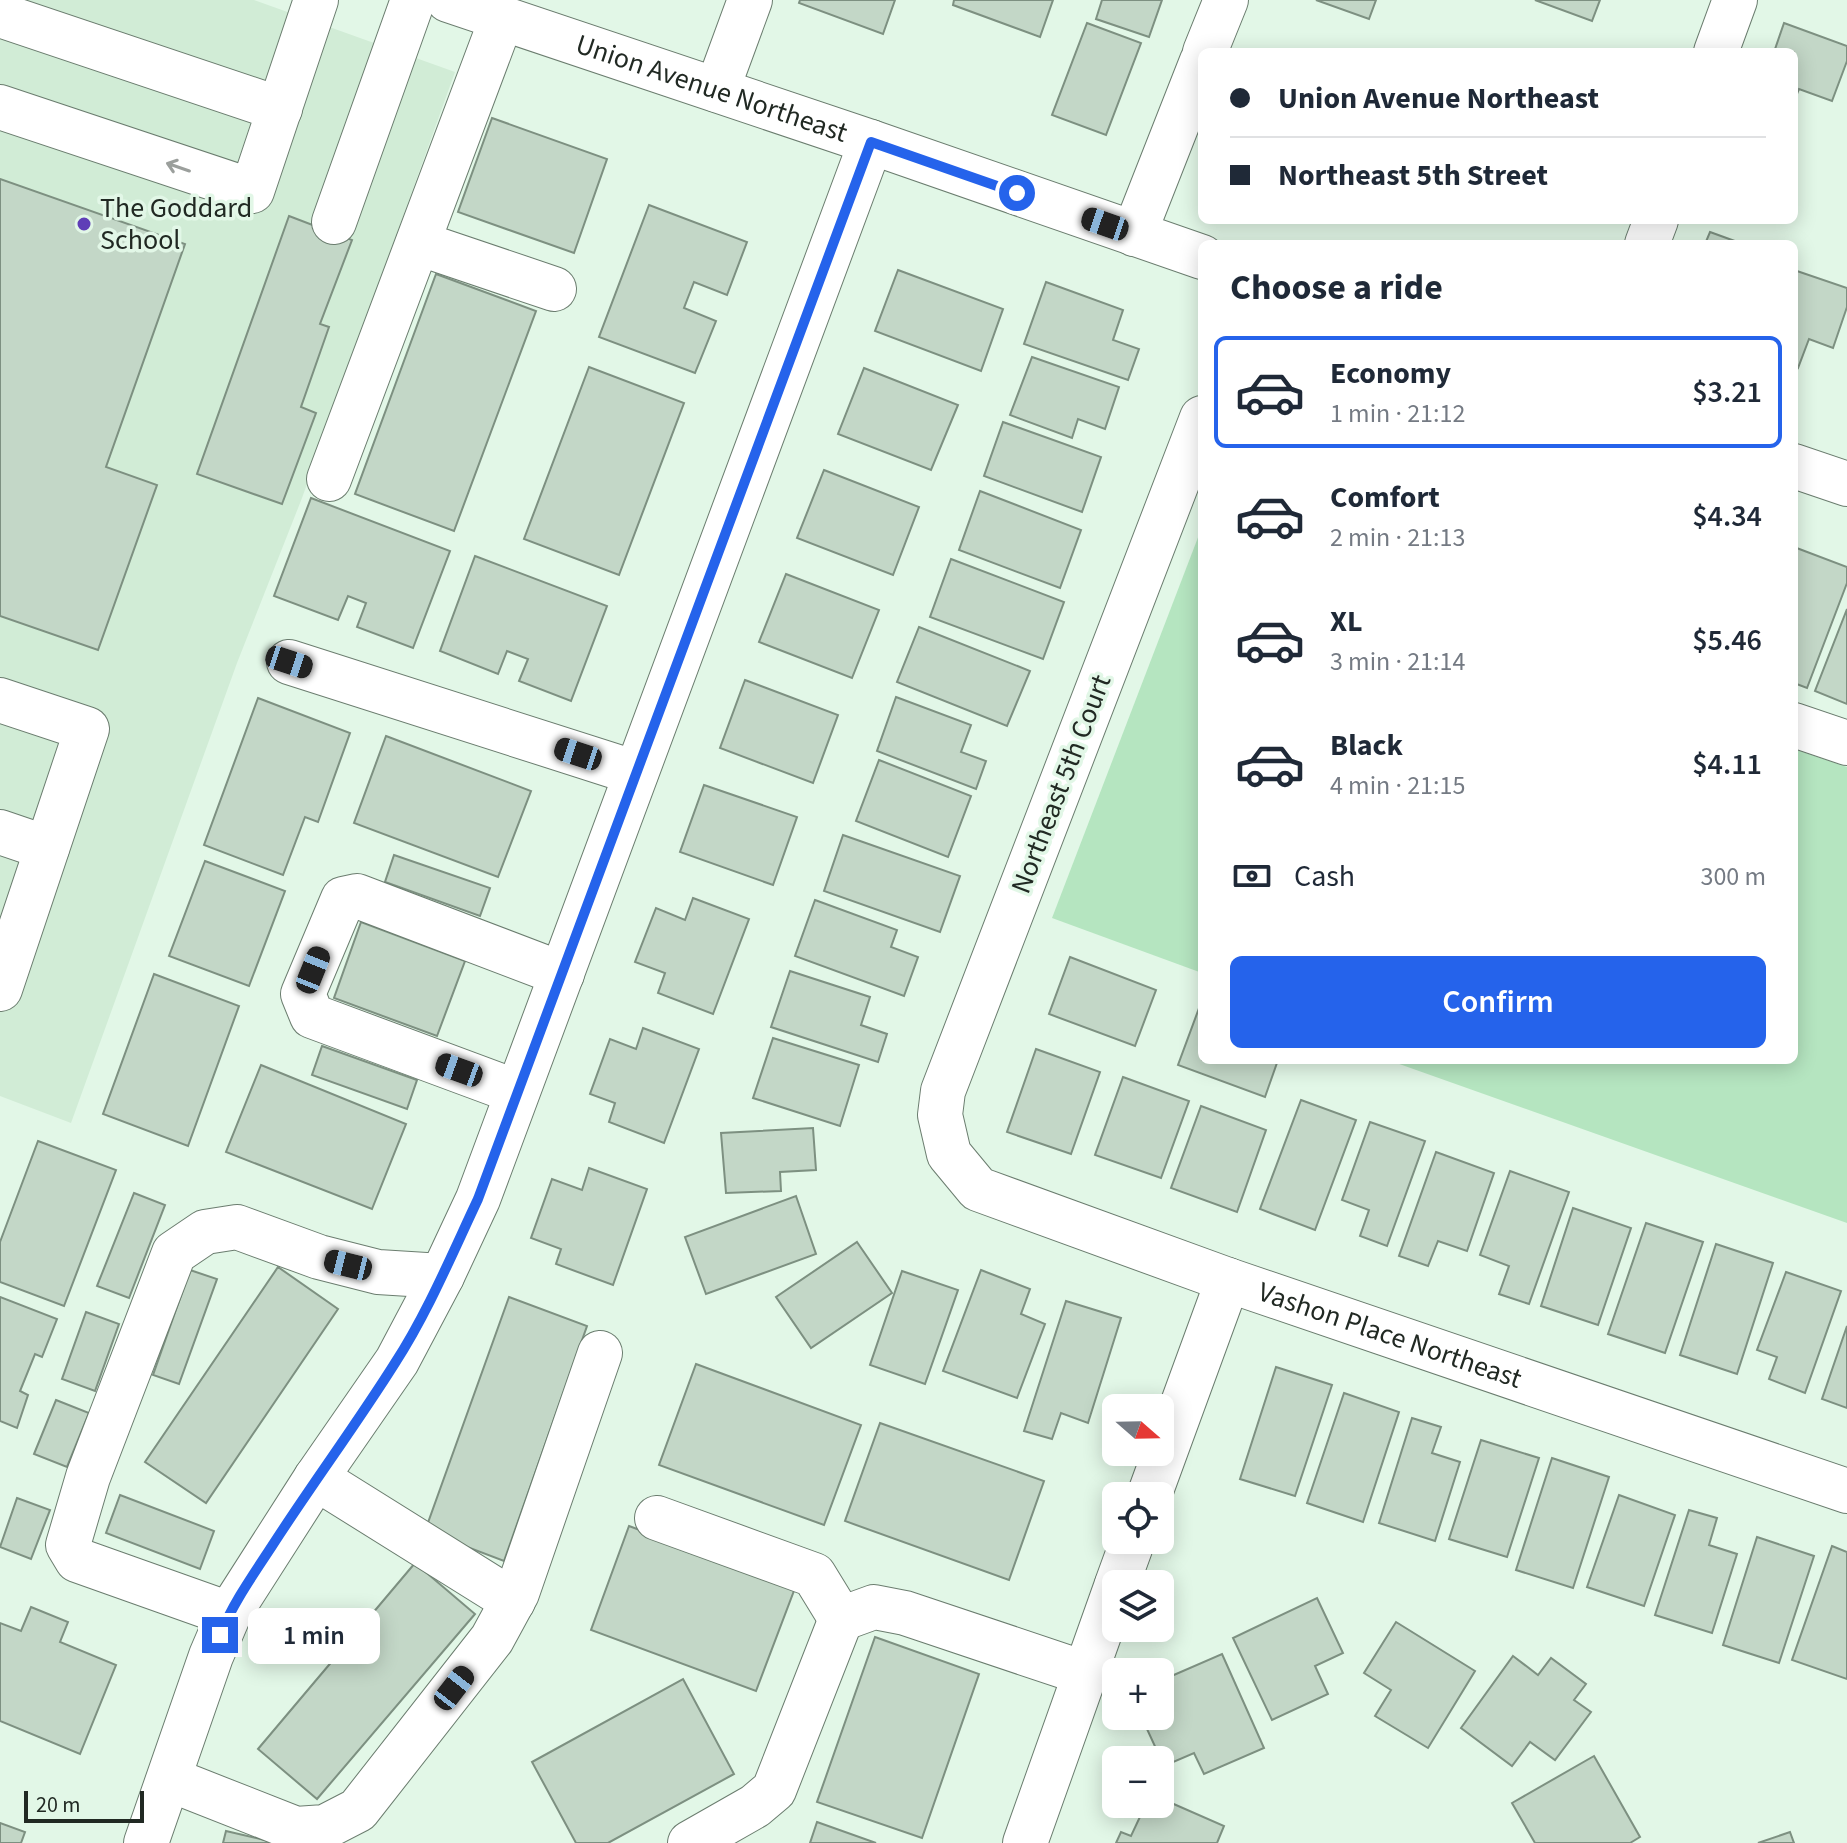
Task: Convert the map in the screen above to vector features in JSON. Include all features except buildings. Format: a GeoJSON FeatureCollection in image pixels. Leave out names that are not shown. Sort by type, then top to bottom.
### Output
{"type":"FeatureCollection","features":[{"type":"Feature","properties":{"kind":"street"},"geometry":{"type":"LineString","coordinates":[[0,107],[252,191],[316,0]]}},
{"type":"Feature","properties":{"kind":"street"},"geometry":{"type":"LineString","coordinates":[[334,222],[413,0]]}},
{"type":"Feature","properties":{"kind":"street","name":"Union Avenue Northeast"},"geometry":{"type":"LineString","coordinates":[[448,0],[1198,256]]}},
{"type":"Feature","properties":{"kind":"street"},"geometry":{"type":"LineString","coordinates":[[717,90],[750,0]]}},
{"type":"Feature","properties":{"kind":"street"},"geometry":{"type":"LineString","coordinates":[[1207,48],[1226,0]]}},
{"type":"Feature","properties":{"kind":"street"},"geometry":{"type":"LineString","coordinates":[[1717,48],[1735,0]]}},
{"type":"Feature","properties":{"kind":"street"},"geometry":{"type":"LineString","coordinates":[[0,15],[280,109]]}},
{"type":"Feature","properties":{"kind":"street"},"geometry":{"type":"LineString","coordinates":[[329,479],[502,18]]}},
{"type":"Feature","properties":{"kind":"street"},"geometry":{"type":"LineString","coordinates":[[1134,234],[1198,71]]}},
{"type":"Feature","properties":{"kind":"street"},"geometry":{"type":"LineString","coordinates":[[146,1843],[211,1656],[229,1614],[316,1478],[397,1361],[478,1199],[871,142]]}},
{"type":"Feature","properties":{"kind":"street"},"geometry":{"type":"LineString","coordinates":[[418,243],[554,289]]}},
{"type":"Feature","properties":{"kind":"street","name":"Northeast 5th Court"},"geometry":{"type":"LineString","coordinates":[[949,1154],[940,1115],[943,1091],[1198,428]]}},
{"type":"Feature","properties":{"kind":"street"},"geometry":{"type":"LineString","coordinates":[[1798,467],[1847,484]]}},
{"type":"Feature","properties":{"kind":"street"},"geometry":{"type":"LineString","coordinates":[[289,662],[636,773]]}},
{"type":"Feature","properties":{"kind":"street"},"geometry":{"type":"LineString","coordinates":[[0,700],[87,729],[0,989]]}},
{"type":"Feature","properties":{"kind":"street"},"geometry":{"type":"LineString","coordinates":[[1798,726],[1847,743]]}},
{"type":"Feature","properties":{"kind":"street"},"geometry":{"type":"LineString","coordinates":[[0,832],[47,848]]}},
{"type":"Feature","properties":{"kind":"street"},"geometry":{"type":"LineString","coordinates":[[517,1092],[312,1016],[303,994],[343,899],[357,896],[562,974]]}},
{"type":"Feature","properties":{"kind":"street","name":"Vashon Place Northeast"},"geometry":{"type":"LineString","coordinates":[[949,1154],[978,1189],[1228,1280],[1847,1491]]}},
{"type":"Feature","properties":{"kind":"street"},"geometry":{"type":"LineString","coordinates":[[229,1614],[77,1560],[68,1545],[88,1477],[174,1253],[205,1232],[237,1227],[319,1257],[378,1272],[442,1276]]}},
{"type":"Feature","properties":{"kind":"street"},"geometry":{"type":"LineString","coordinates":[[1154,1482],[1228,1280]]}},
{"type":"Feature","properties":{"kind":"street"},"geometry":{"type":"LineString","coordinates":[[169,1779],[296,1829],[325,1827],[358,1810],[492,1639],[513,1601],[600,1353]]}},
{"type":"Feature","properties":{"kind":"street"},"geometry":{"type":"LineString","coordinates":[[316,1478],[513,1601]]}},
{"type":"Feature","properties":{"kind":"street"},"geometry":{"type":"LineString","coordinates":[[657,1518],[814,1575],[841,1619]]}},
{"type":"Feature","properties":{"kind":"street"},"geometry":{"type":"LineString","coordinates":[[690,1843],[755,1806],[774,1790],[841,1619],[874,1607],[905,1613],[1084,1673]]}},
{"type":"Feature","properties":{"kind":"street"},"geometry":{"type":"LineString","coordinates":[[1025,1843],[1102,1624]]}},
{"type":"Feature","properties":{"kind":"shaded area"},"geometry":{"type":"Polygon","coordinates":[[[0,0],[254,0],[455,72],[302,498],[237,663],[71,1123],[0,1096],[0,0]]]}},
{"type":"Feature","properties":{"kind":"green space"},"geometry":{"type":"Polygon","coordinates":[[[1198,537],[1198,972],[1052,918],[1198,537]]]}},
{"type":"Feature","properties":{"kind":"green space"},"geometry":{"type":"Polygon","coordinates":[[[1798,750],[1847,767],[1847,1223],[1399,1064],[1798,1064],[1798,750]]]}},
{"type":"Feature","properties":{"kind":"place","name":"The Goddard School"},"geometry":{"type":"Point","coordinates":[84,224]}},
{"type":"Feature","properties":{"kind":"route"},"geometry":{"type":"LineString","coordinates":[[220,1635],[246,1586],[397,1361],[478,1199],[871,142],[1017,193]]}}]}
